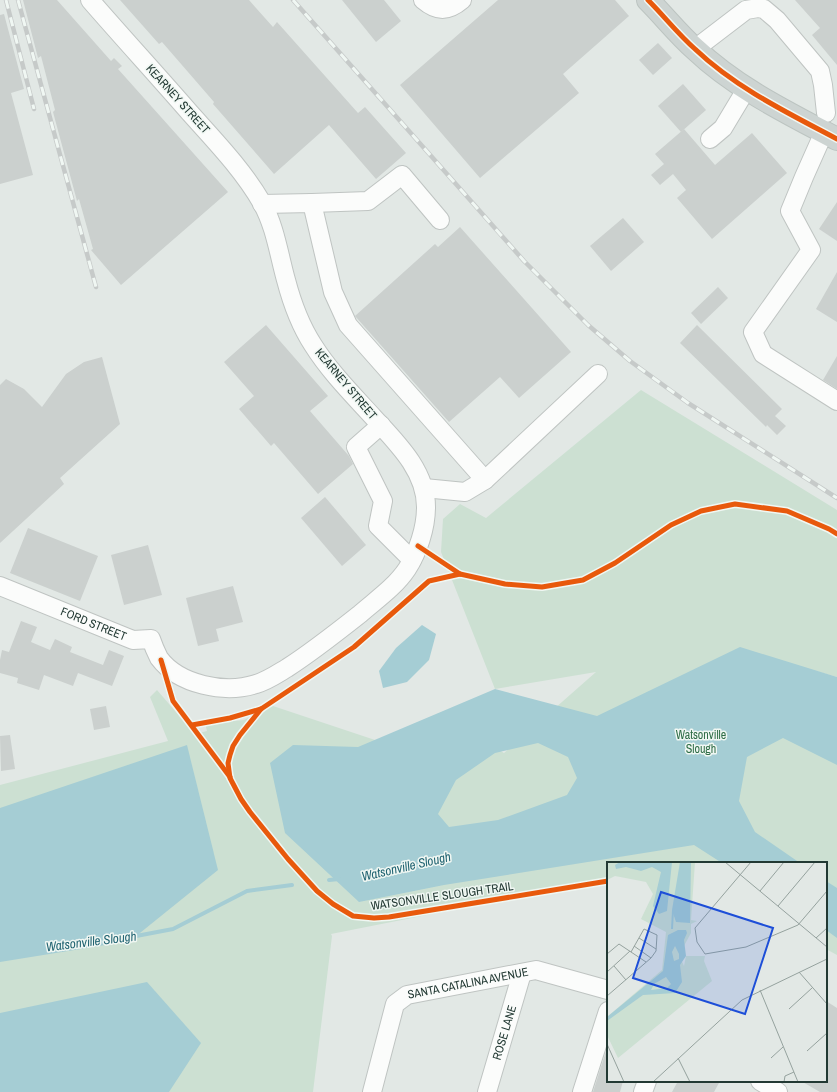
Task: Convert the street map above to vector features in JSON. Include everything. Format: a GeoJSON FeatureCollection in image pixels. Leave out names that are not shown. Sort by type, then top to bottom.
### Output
{"type":"FeatureCollection","features":[{"type":"Feature","properties":{"kind":"main road"},"geometry":{"type":"LineString","coordinates":[[648,0],[695,49],[721,71],[756,95],[829,128]]}},
{"type":"Feature","properties":{"kind":"street","name":"KEARNEY STREET"},"geometry":{"type":"LineString","coordinates":[[90,0],[230,158],[262,204],[272,229],[296,313],[314,347],[413,464],[424,488],[426,508],[425,521],[418,546],[406,571],[383,595],[337,633],[273,677],[259,683],[235,688],[208,686],[195,682]]}},
{"type":"Feature","properties":{"kind":"street"},"geometry":{"type":"LineString","coordinates":[[422,0],[434,8],[446,9],[454,7],[462,0]]}},
{"type":"Feature","properties":{"kind":"street"},"geometry":{"type":"LineString","coordinates":[[695,49],[746,10],[758,8],[764,9],[777,20],[820,71],[829,128],[804,177],[790,210],[811,250],[752,332],[762,354],[837,401]]}},
{"type":"Feature","properties":{"kind":"street"},"geometry":{"type":"LineString","coordinates":[[710,139],[723,128],[747,88]]}},
{"type":"Feature","properties":{"kind":"street"},"geometry":{"type":"LineString","coordinates":[[262,204],[368,201],[402,175],[440,220]]}},
{"type":"Feature","properties":{"kind":"street"},"geometry":{"type":"LineString","coordinates":[[312,203],[333,292],[348,325],[485,480]]}},
{"type":"Feature","properties":{"kind":"street"},"geometry":{"type":"LineString","coordinates":[[424,488],[465,492],[485,480],[598,374]]}},
{"type":"Feature","properties":{"kind":"street"},"geometry":{"type":"LineString","coordinates":[[380,425],[356,447],[383,501],[378,526],[412,560]]}},
{"type":"Feature","properties":{"kind":"street","name":"FORD STREET"},"geometry":{"type":"LineString","coordinates":[[0,586],[133,640],[151,639],[161,660],[172,670],[195,682]]}},
{"type":"Feature","properties":{"kind":"street","name":"SANTA CATALINA AVENUE"},"geometry":{"type":"LineString","coordinates":[[372,1092],[395,1004],[407,995],[536,970],[607,990]]}},
{"type":"Feature","properties":{"kind":"street","name":"ROSE LANE"},"geometry":{"type":"LineString","coordinates":[[487,1092],[522,973]]}},
{"type":"Feature","properties":{"kind":"street"},"geometry":{"type":"LineString","coordinates":[[582,1092],[607,1014]]}},
{"type":"Feature","properties":{"kind":"street"},"geometry":{"type":"LineString","coordinates":[[643,1092],[647,1082]]}},
{"type":"Feature","properties":{"kind":"street"},"geometry":{"type":"LineString","coordinates":[[762,1082],[778,1092]]}},
{"type":"Feature","properties":{"kind":"green space"},"geometry":{"type":"Polygon","coordinates":[[[641,390],[837,510],[837,677],[816,671],[837,685],[837,955],[827,950],[827,862],[607,862],[607,879],[331,934],[332,936],[313,1092],[0,1092],[0,785],[168,741],[150,697],[157,690],[195,734],[207,731],[204,719],[223,722],[244,720],[273,706],[393,746],[464,730],[504,753],[596,672],[495,689],[441,552],[443,519],[460,504],[486,518],[641,390]]]}},
{"type":"Feature","properties":{"kind":"water"},"geometry":{"type":"Polygon","coordinates":[[[422,625],[436,634],[429,660],[407,682],[383,688],[379,671],[396,648],[422,625]]]}},
{"type":"Feature","properties":{"kind":"water"},"geometry":{"type":"Polygon","coordinates":[[[740,647],[837,677],[837,765],[783,738],[747,757],[739,801],[755,832],[799,862],[720,862],[694,845],[444,885],[359,902],[285,833],[270,763],[293,745],[358,747],[495,689],[597,716],[740,647]],[[538,743],[495,753],[456,780],[438,814],[449,827],[498,820],[567,795],[577,778],[568,757],[538,743]]]}},
{"type":"Feature","properties":{"kind":"water"},"geometry":{"type":"Polygon","coordinates":[[[187,745],[218,870],[130,941],[0,962],[0,808],[187,745]]]}},
{"type":"Feature","properties":{"kind":"water"},"geometry":{"type":"Polygon","coordinates":[[[827,882],[837,888],[837,938],[827,931],[827,882]]]}},
{"type":"Feature","properties":{"kind":"water"},"geometry":{"type":"Polygon","coordinates":[[[147,982],[201,1043],[169,1092],[0,1092],[0,1013],[147,982]]]}},
{"type":"Feature","properties":{"kind":"building"},"geometry":{"type":"Polygon","coordinates":[[[23,0],[57,0],[111,61],[114,58],[122,66],[118,69],[228,192],[121,285],[91,250],[93,249],[79,199],[77,201],[53,112],[55,110],[41,56],[38,58],[23,0]]]}},
{"type":"Feature","properties":{"kind":"building"},"geometry":{"type":"Polygon","coordinates":[[[120,0],[249,0],[273,27],[277,22],[358,113],[365,107],[406,153],[376,179],[329,125],[274,174],[213,104],[214,102],[162,42],[159,44],[120,0]]]}},
{"type":"Feature","properties":{"kind":"building"},"geometry":{"type":"Polygon","coordinates":[[[342,0],[384,0],[401,21],[376,42],[342,0]]]}},
{"type":"Feature","properties":{"kind":"building"},"geometry":{"type":"Polygon","coordinates":[[[498,0],[615,0],[629,16],[563,74],[579,93],[480,178],[400,85],[498,0]]]}},
{"type":"Feature","properties":{"kind":"building"},"geometry":{"type":"Polygon","coordinates":[[[795,0],[837,0],[837,65],[812,35],[820,28],[795,0]]]}},
{"type":"Feature","properties":{"kind":"building"},"geometry":{"type":"Polygon","coordinates":[[[4,14],[24,89],[11,93],[33,175],[0,184],[0,15],[4,14]]]}},
{"type":"Feature","properties":{"kind":"building"},"geometry":{"type":"Polygon","coordinates":[[[658,43],[672,58],[653,75],[639,60],[658,43]]]}},
{"type":"Feature","properties":{"kind":"building"},"geometry":{"type":"Polygon","coordinates":[[[683,84],[706,110],[681,132],[658,106],[683,84]]]}},
{"type":"Feature","properties":{"kind":"building"},"geometry":{"type":"Polygon","coordinates":[[[684,129],[715,165],[752,133],[787,173],[712,239],[677,198],[686,190],[673,174],[660,185],[651,175],[664,164],[655,154],[684,129]]]}},
{"type":"Feature","properties":{"kind":"building"},"geometry":{"type":"Polygon","coordinates":[[[837,202],[837,241],[819,229],[837,202]]]}},
{"type":"Feature","properties":{"kind":"building"},"geometry":{"type":"Polygon","coordinates":[[[623,218],[644,242],[611,271],[590,246],[623,218]]]}},
{"type":"Feature","properties":{"kind":"building"},"geometry":{"type":"Polygon","coordinates":[[[460,227],[571,352],[519,398],[500,377],[449,422],[355,316],[435,244],[438,247],[460,227]]]}},
{"type":"Feature","properties":{"kind":"building"},"geometry":{"type":"Polygon","coordinates":[[[837,272],[837,322],[816,309],[837,272]]]}},
{"type":"Feature","properties":{"kind":"building"},"geometry":{"type":"Polygon","coordinates":[[[718,287],[728,298],[701,324],[691,313],[718,287]]]}},
{"type":"Feature","properties":{"kind":"building"},"geometry":{"type":"Polygon","coordinates":[[[266,325],[328,396],[310,411],[349,456],[353,464],[318,494],[274,443],[271,446],[239,409],[254,396],[224,362],[266,325]]]}},
{"type":"Feature","properties":{"kind":"building"},"geometry":{"type":"Polygon","coordinates":[[[697,325],[782,409],[775,416],[786,426],[777,435],[767,425],[766,427],[680,343],[697,325]]]}},
{"type":"Feature","properties":{"kind":"building"},"geometry":{"type":"Polygon","coordinates":[[[837,356],[837,389],[823,380],[837,356]]]}},
{"type":"Feature","properties":{"kind":"building"},"geometry":{"type":"Polygon","coordinates":[[[102,357],[120,424],[60,478],[64,484],[0,543],[0,385],[6,379],[24,389],[42,407],[66,374],[84,362],[102,357]]]}},
{"type":"Feature","properties":{"kind":"building"},"geometry":{"type":"Polygon","coordinates":[[[325,497],[366,545],[342,566],[301,518],[325,497]]]}},
{"type":"Feature","properties":{"kind":"building"},"geometry":{"type":"Polygon","coordinates":[[[28,528],[98,556],[80,601],[10,573],[28,528]]]}},
{"type":"Feature","properties":{"kind":"building"},"geometry":{"type":"Polygon","coordinates":[[[148,545],[162,595],[124,605],[111,555],[148,545]]]}},
{"type":"Feature","properties":{"kind":"building"},"geometry":{"type":"Polygon","coordinates":[[[233,586],[243,622],[216,629],[219,641],[198,646],[186,598],[233,586]]]}},
{"type":"Feature","properties":{"kind":"building"},"geometry":{"type":"Polygon","coordinates":[[[21,621],[37,627],[31,642],[50,650],[55,639],[72,647],[70,652],[103,665],[109,650],[124,656],[112,686],[78,673],[73,686],[44,675],[39,690],[17,683],[18,678],[0,673],[2,650],[9,652],[21,621]]]}},
{"type":"Feature","properties":{"kind":"building"},"geometry":{"type":"Polygon","coordinates":[[[106,706],[110,727],[94,730],[90,709],[106,706]]]}},
{"type":"Feature","properties":{"kind":"building"},"geometry":{"type":"Polygon","coordinates":[[[10,735],[15,769],[1,771],[0,736],[10,735]]]}},
{"type":"Feature","properties":{"kind":"building"},"geometry":{"type":"Polygon","coordinates":[[[827,1002],[837,1008],[837,1092],[820,1092],[803,1082],[827,1082],[827,1002]]]}},
{"type":"Feature","properties":{"kind":"building"},"geometry":{"type":"Polygon","coordinates":[[[607,1048],[607,1082],[623,1082],[620,1092],[593,1092],[607,1048]]]}},
{"type":"Feature","properties":{"kind":"building"},"geometry":{"type":"Polygon","coordinates":[[[677,1082],[719,1082],[714,1092],[672,1092],[677,1082]]]}},
{"type":"Feature","properties":{"kind":"waterway","name":"Watsonville Slough"},"geometry":{"type":"LineString","coordinates":[[329,880],[339,879]]}},
{"type":"Feature","properties":{"kind":"waterway","name":"Watsonville Slough"},"geometry":{"type":"LineString","coordinates":[[131,937],[173,929],[247,891],[292,885]]}},
{"type":"Feature","properties":{"kind":"railway"},"geometry":{"type":"LineString","coordinates":[[6,0],[34,109]]}},
{"type":"Feature","properties":{"kind":"railway"},"geometry":{"type":"LineString","coordinates":[[18,0],[96,287]]}},
{"type":"Feature","properties":{"kind":"railway"},"geometry":{"type":"LineString","coordinates":[[293,0],[524,261],[588,325],[630,361],[688,403],[837,498]]}},
{"type":"Feature","properties":{"kind":"cycle path"},"geometry":{"type":"LineString","coordinates":[[648,0],[689,43],[728,76],[763,99],[837,139]]}},
{"type":"Feature","properties":{"kind":"cycle path","name":"WATSONVILLE SLOUGH TRAIL"},"geometry":{"type":"LineString","coordinates":[[607,881],[389,917],[374,918],[353,916],[333,904],[317,891],[288,859],[250,812],[230,778],[228,763],[233,746],[261,709],[354,647],[429,581],[460,574],[505,584],[542,587],[583,580],[615,563],[671,525],[701,511],[735,504],[787,511],[837,534]]}},
{"type":"Feature","properties":{"kind":"cycle path"},"geometry":{"type":"LineString","coordinates":[[418,546],[460,574]]}},
{"type":"Feature","properties":{"kind":"cycle path"},"geometry":{"type":"LineString","coordinates":[[161,660],[173,701],[230,777]]}},
{"type":"Feature","properties":{"kind":"cycle path"},"geometry":{"type":"LineString","coordinates":[[192,725],[230,718],[261,709]]}}]}
